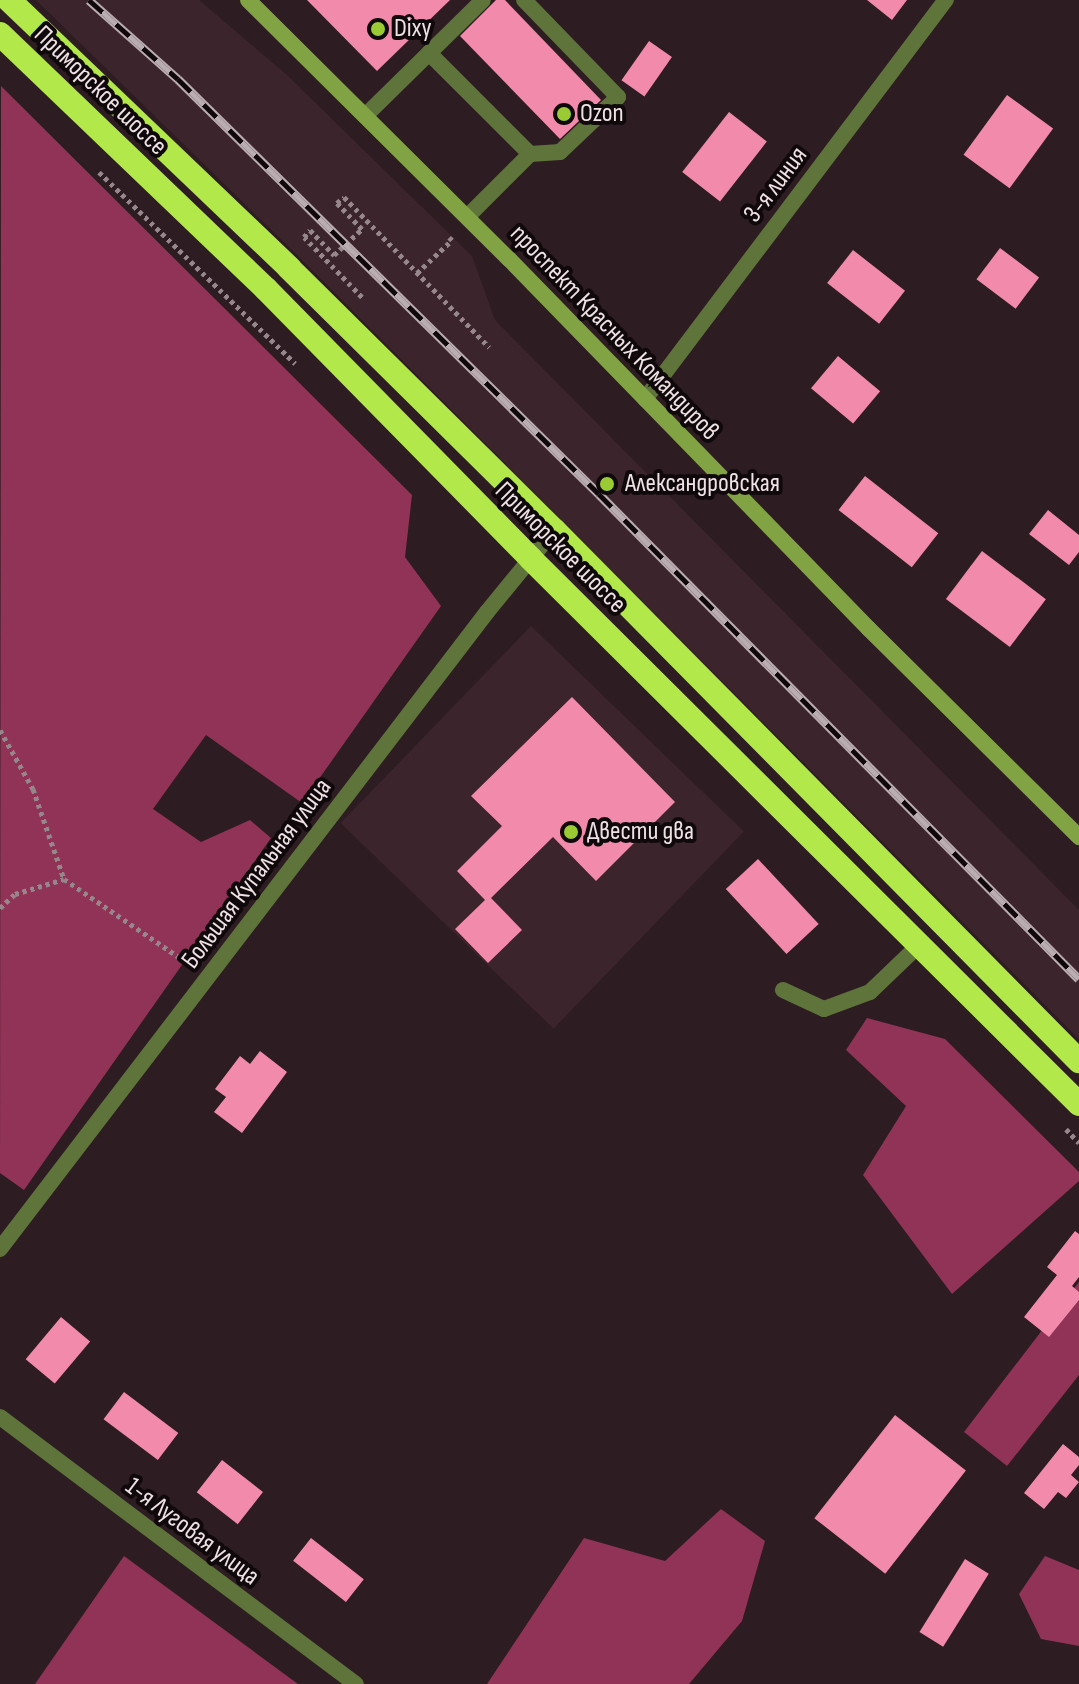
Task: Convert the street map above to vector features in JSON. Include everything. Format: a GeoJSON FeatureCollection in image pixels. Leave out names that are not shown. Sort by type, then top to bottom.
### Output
{"type":"FeatureCollection","features":[{"type":"Feature","properties":{"kind":"highway","name":"Приморское шоссе"},"geometry":{"type":"LineString","coordinates":[[9,0],[278,257],[554,530],[1079,1061]]}},
{"type":"Feature","properties":{"kind":"highway","name":"Приморское шоссе"},"geometry":{"type":"LineString","coordinates":[[0,34],[266,289],[531,559],[1079,1104]]}},
{"type":"Feature","properties":{"kind":"street","name":"проспект Красных Командиров"},"geometry":{"type":"LineString","coordinates":[[248,0],[467,217],[869,629],[1079,837]]}},
{"type":"Feature","properties":{"kind":"street"},"geometry":{"type":"LineString","coordinates":[[365,116],[483,0]]}},
{"type":"Feature","properties":{"kind":"street"},"geometry":{"type":"LineString","coordinates":[[467,217],[530,154],[560,152],[618,97],[524,0]]}},
{"type":"Feature","properties":{"kind":"street","name":"3-я линия"},"geometry":{"type":"LineString","coordinates":[[645,399],[946,0]]}},
{"type":"Feature","properties":{"kind":"street"},"geometry":{"type":"LineString","coordinates":[[429,53],[530,154]]}},
{"type":"Feature","properties":{"kind":"street","name":"Большая Купальная улица"},"geometry":{"type":"LineString","coordinates":[[0,1249],[554,530]]}},
{"type":"Feature","properties":{"kind":"street"},"geometry":{"type":"LineString","coordinates":[[783,990],[824,1009],[870,992],[920,944]]}},
{"type":"Feature","properties":{"kind":"street","name":"1-я Луговая улица"},"geometry":{"type":"LineString","coordinates":[[0,1417],[356,1684]]}},
{"type":"Feature","properties":{"kind":"path"},"geometry":{"type":"LineString","coordinates":[[93,167],[298,366]]}},
{"type":"Feature","properties":{"kind":"path"},"geometry":{"type":"LineString","coordinates":[[369,303],[304,237],[310,230],[334,255],[362,229],[337,203],[344,197],[489,347]]}},
{"type":"Feature","properties":{"kind":"path"},"geometry":{"type":"LineString","coordinates":[[417,273],[452,240]]}},
{"type":"Feature","properties":{"kind":"path"},"geometry":{"type":"LineString","coordinates":[[0,730],[33,789],[64,879],[208,978]]}},
{"type":"Feature","properties":{"kind":"path"},"geometry":{"type":"LineString","coordinates":[[0,908],[15,894],[64,879]]}},
{"type":"Feature","properties":{"kind":"shaded area"},"geometry":{"type":"Polygon","coordinates":[[[36,0],[199,0],[287,75],[472,256],[495,320],[1079,910],[1079,1039],[299,257],[36,0]]]}},
{"type":"Feature","properties":{"kind":"shaded area"},"geometry":{"type":"Polygon","coordinates":[[[1,86],[412,495],[405,557],[441,606],[302,803],[206,735],[153,809],[201,842],[250,820],[271,838],[24,1190],[0,1173],[1,86]]]}},
{"type":"Feature","properties":{"kind":"shaded area"},"geometry":{"type":"Polygon","coordinates":[[[531,626],[744,832],[554,1029],[341,823],[531,626]]]}},
{"type":"Feature","properties":{"kind":"shaded area"},"geometry":{"type":"Polygon","coordinates":[[[867,1018],[945,1039],[1079,1172],[1079,1181],[952,1294],[863,1175],[906,1106],[846,1050],[867,1018]]]}},
{"type":"Feature","properties":{"kind":"shaded area"},"geometry":{"type":"Polygon","coordinates":[[[1079,1282],[1079,1375],[1007,1466],[964,1432],[1079,1282]]]}},
{"type":"Feature","properties":{"kind":"shaded area"},"geometry":{"type":"Polygon","coordinates":[[[721,1509],[765,1541],[742,1621],[689,1684],[487,1684],[584,1538],[665,1561],[721,1509]]]}},
{"type":"Feature","properties":{"kind":"shaded area"},"geometry":{"type":"Polygon","coordinates":[[[124,1556],[298,1684],[35,1684],[124,1556]]]}},
{"type":"Feature","properties":{"kind":"shaded area"},"geometry":{"type":"Polygon","coordinates":[[[1045,1556],[1079,1570],[1079,1646],[1041,1639],[1019,1594],[1045,1556]]]}},
{"type":"Feature","properties":{"kind":"building","name":"Dixy"},"geometry":{"type":"Polygon","coordinates":[[[307,0],[450,0],[377,71],[307,0]]]}},
{"type":"Feature","properties":{"kind":"building"},"geometry":{"type":"Polygon","coordinates":[[[496,0],[505,0],[601,100],[560,139],[460,36],[496,0]]]}},
{"type":"Feature","properties":{"kind":"building"},"geometry":{"type":"Polygon","coordinates":[[[867,0],[907,0],[892,20],[867,0]]]}},
{"type":"Feature","properties":{"kind":"building"},"geometry":{"type":"Polygon","coordinates":[[[649,41],[672,57],[644,96],[621,80],[649,41]]]}},
{"type":"Feature","properties":{"kind":"building"},"geometry":{"type":"Polygon","coordinates":[[[1007,95],[1053,129],[1010,188],[964,155],[1007,95]]]}},
{"type":"Feature","properties":{"kind":"building"},"geometry":{"type":"Polygon","coordinates":[[[729,112],[767,142],[720,201],[682,172],[729,112]]]}},
{"type":"Feature","properties":{"kind":"building"},"geometry":{"type":"Polygon","coordinates":[[[1000,248],[1039,277],[1016,309],[977,279],[1000,248]]]}},
{"type":"Feature","properties":{"kind":"building"},"geometry":{"type":"Polygon","coordinates":[[[853,250],[905,291],[879,324],[827,283],[853,250]]]}},
{"type":"Feature","properties":{"kind":"building"},"geometry":{"type":"Polygon","coordinates":[[[838,356],[880,391],[853,424],[811,388],[838,356]]]}},
{"type":"Feature","properties":{"kind":"building"},"geometry":{"type":"Polygon","coordinates":[[[865,476],[938,533],[912,567],[839,510],[865,476]]]}},
{"type":"Feature","properties":{"kind":"building"},"geometry":{"type":"Polygon","coordinates":[[[1048,510],[1079,535],[1079,552],[1069,565],[1029,534],[1048,510]]]}},
{"type":"Feature","properties":{"kind":"building"},"geometry":{"type":"Polygon","coordinates":[[[982,551],[1046,599],[1010,647],[946,599],[982,551]]]}},
{"type":"Feature","properties":{"kind":"building","name":"Двести два"},"geometry":{"type":"Polygon","coordinates":[[[572,697],[675,802],[596,881],[553,837],[491,898],[522,930],[488,963],[455,929],[485,900],[457,871],[502,826],[471,796],[572,697]]]}},
{"type":"Feature","properties":{"kind":"building"},"geometry":{"type":"Polygon","coordinates":[[[758,859],[819,924],[787,954],[726,889],[758,859]]]}},
{"type":"Feature","properties":{"kind":"building"},"geometry":{"type":"Polygon","coordinates":[[[260,1051],[287,1072],[242,1133],[214,1112],[226,1097],[215,1089],[240,1056],[250,1064],[260,1051]]]}},
{"type":"Feature","properties":{"kind":"building"},"geometry":{"type":"Polygon","coordinates":[[[1075,1231],[1079,1234],[1079,1277],[1072,1286],[1079,1292],[1079,1300],[1049,1337],[1024,1317],[1057,1275],[1047,1267],[1075,1231]]]}},
{"type":"Feature","properties":{"kind":"building"},"geometry":{"type":"Polygon","coordinates":[[[61,1317],[90,1341],[55,1384],[26,1359],[61,1317]]]}},
{"type":"Feature","properties":{"kind":"building"},"geometry":{"type":"Polygon","coordinates":[[[124,1392],[178,1433],[158,1460],[104,1419],[124,1392]]]}},
{"type":"Feature","properties":{"kind":"building"},"geometry":{"type":"Polygon","coordinates":[[[895,1415],[966,1470],[885,1574],[814,1518],[895,1415]]]}},
{"type":"Feature","properties":{"kind":"building"},"geometry":{"type":"Polygon","coordinates":[[[1063,1444],[1079,1457],[1079,1465],[1071,1475],[1079,1482],[1066,1498],[1058,1492],[1044,1509],[1024,1493],[1063,1444]]]}},
{"type":"Feature","properties":{"kind":"building"},"geometry":{"type":"Polygon","coordinates":[[[222,1460],[263,1492],[238,1524],[197,1492],[222,1460]]]}},
{"type":"Feature","properties":{"kind":"building"},"geometry":{"type":"Polygon","coordinates":[[[311,1538],[364,1579],[346,1602],[293,1561],[311,1538]]]}},
{"type":"Feature","properties":{"kind":"building"},"geometry":{"type":"Polygon","coordinates":[[[965,1559],[989,1574],[943,1647],[919,1632],[965,1559]]]}},
{"type":"Feature","properties":{"kind":"railway"},"geometry":{"type":"LineString","coordinates":[[89,0],[178,79],[599,494],[1079,979]]}},
{"type":"Feature","properties":{"kind":"place","name":"Dixy"},"geometry":{"type":"Point","coordinates":[378,29]}},
{"type":"Feature","properties":{"kind":"place","name":"Ozon"},"geometry":{"type":"Point","coordinates":[564,114]}},
{"type":"Feature","properties":{"kind":"place","name":"Александровская"},"geometry":{"type":"Point","coordinates":[607,484]}},
{"type":"Feature","properties":{"kind":"place","name":"Двести два"},"geometry":{"type":"Point","coordinates":[571,832]}}]}
